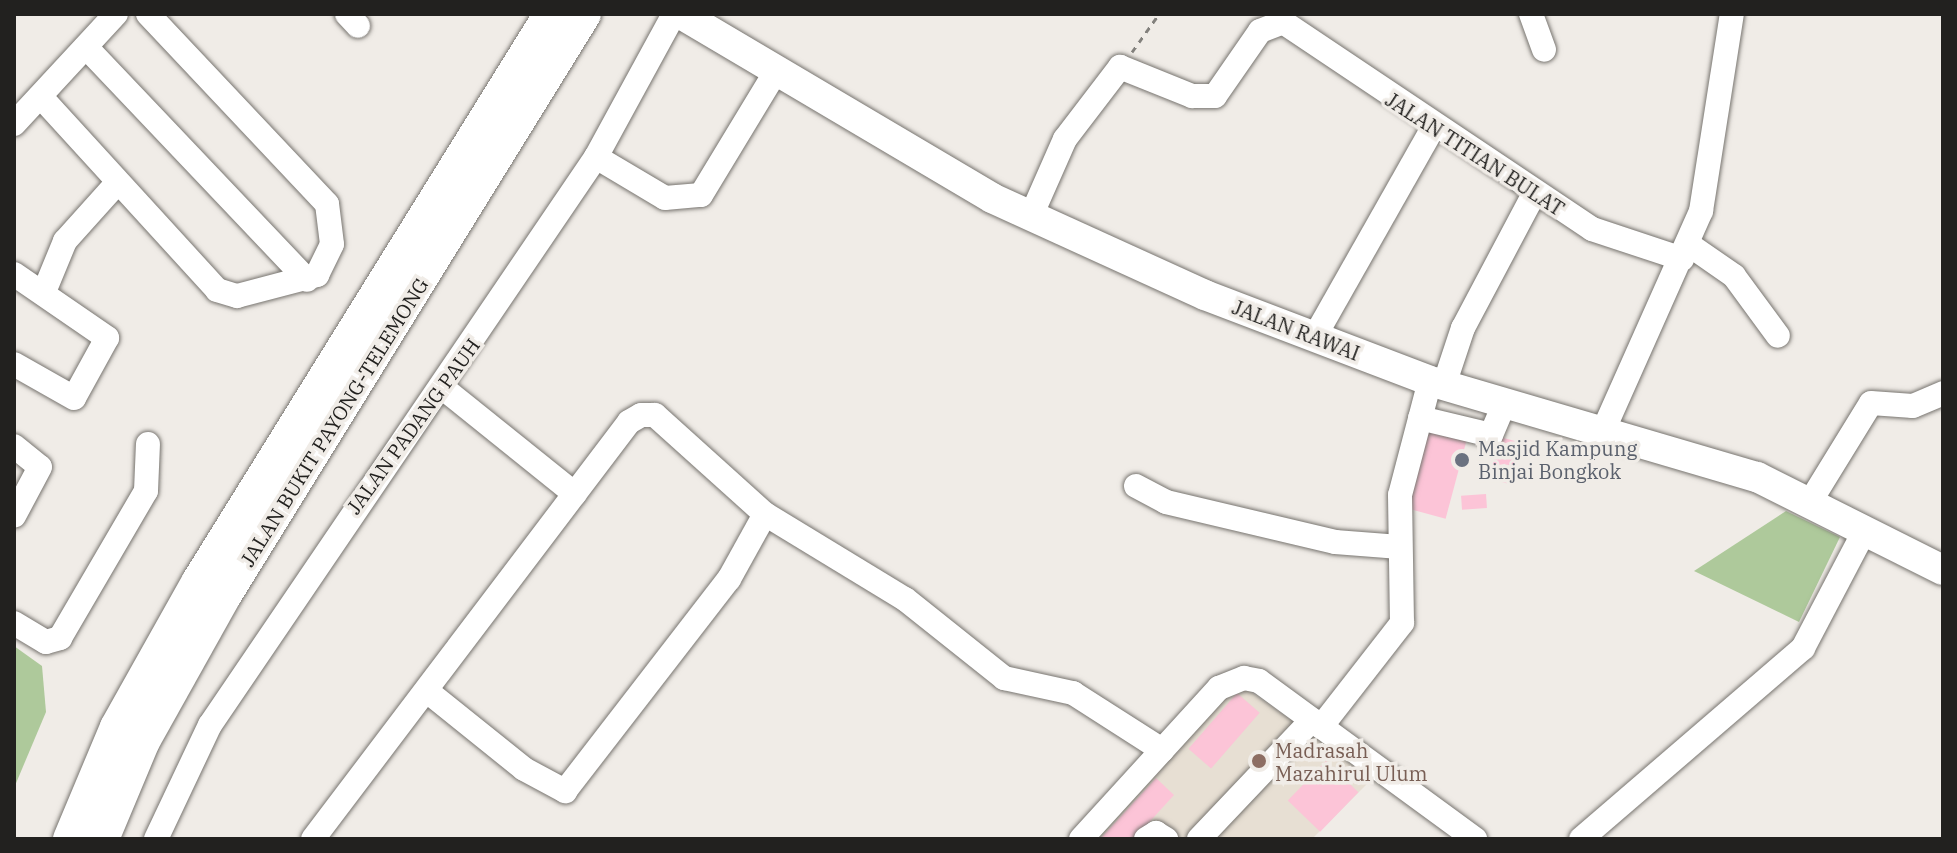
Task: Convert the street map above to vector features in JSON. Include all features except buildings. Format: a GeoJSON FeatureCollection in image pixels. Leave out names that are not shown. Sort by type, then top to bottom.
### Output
{"type":"FeatureCollection","features":[{"type":"Feature","properties":{"kind":"highway","name":"JALAN BUKIT PAYONG-TELEMONG"},"geometry":{"type":"LineString","coordinates":[[70,839],[117,727],[199,581],[572,17]]}},
{"type":"Feature","properties":{"kind":"highway","name":"JALAN BUKIT PAYONG-TELEMONG"},"geometry":{"type":"LineString","coordinates":[[102,839],[143,741],[224,596],[572,17]]}},
{"type":"Feature","properties":{"kind":"main road","name":"JALAN RAWAI"},"geometry":{"type":"LineString","coordinates":[[681,14],[775,73],[1031,216],[1314,338],[1437,383],[1604,429],[1757,477],[1943,570]]}},
{"type":"Feature","properties":{"kind":"street"},"geometry":{"type":"LineString","coordinates":[[14,124],[116,14]]}},
{"type":"Feature","properties":{"kind":"street"},"geometry":{"type":"LineString","coordinates":[[41,97],[217,290],[237,296],[307,280],[328,261],[334,229],[327,204],[148,14]]}},
{"type":"Feature","properties":{"kind":"street","name":"JALAN PADANG PAUH"},"geometry":{"type":"LineString","coordinates":[[156,839],[210,725],[366,488],[443,388],[596,157],[674,14]]}},
{"type":"Feature","properties":{"kind":"street"},"geometry":{"type":"LineString","coordinates":[[1531,14],[1544,50]]}},
{"type":"Feature","properties":{"kind":"street"},"geometry":{"type":"LineString","coordinates":[[1604,429],[1685,252],[1711,171],[1732,14]]}},
{"type":"Feature","properties":{"kind":"street"},"geometry":{"type":"LineString","coordinates":[[1031,216],[1065,139],[1120,67],[1192,96],[1215,96],[1260,31],[1284,18]]}},
{"type":"Feature","properties":{"kind":"street","name":"JALAN TITIAN BULAT"},"geometry":{"type":"LineString","coordinates":[[1284,18],[1433,128],[1592,229],[1685,252],[1734,276],[1778,336]]}},
{"type":"Feature","properties":{"kind":"street"},"geometry":{"type":"LineString","coordinates":[[86,47],[307,280]]}},
{"type":"Feature","properties":{"kind":"street"},"geometry":{"type":"LineString","coordinates":[[596,157],[665,198],[701,195],[775,73]]}},
{"type":"Feature","properties":{"kind":"street"},"geometry":{"type":"LineString","coordinates":[[1314,338],[1433,128]]}},
{"type":"Feature","properties":{"kind":"street"},"geometry":{"type":"LineString","coordinates":[[44,292],[65,241],[117,183]]}},
{"type":"Feature","properties":{"kind":"street"},"geometry":{"type":"LineString","coordinates":[[1199,839],[1316,723],[1402,623],[1400,495],[1420,418],[1463,328],[1534,194]]}},
{"type":"Feature","properties":{"kind":"street"},"geometry":{"type":"LineString","coordinates":[[14,274],[107,336],[74,398],[14,364]]}},
{"type":"Feature","properties":{"kind":"street"},"geometry":{"type":"LineString","coordinates":[[443,388],[575,494]]}},
{"type":"Feature","properties":{"kind":"street"},"geometry":{"type":"LineString","coordinates":[[1810,502],[1871,403],[1913,406],[1943,393]]}},
{"type":"Feature","properties":{"kind":"street"},"geometry":{"type":"LineString","coordinates":[[1420,418],[1491,435],[1505,402]]}},
{"type":"Feature","properties":{"kind":"street"},"geometry":{"type":"LineString","coordinates":[[313,839],[629,422],[655,415],[765,514],[905,599],[1004,678],[1073,693],[1162,750]]}},
{"type":"Feature","properties":{"kind":"street"},"geometry":{"type":"LineString","coordinates":[[14,623],[46,642],[60,638],[146,491],[148,444]]}},
{"type":"Feature","properties":{"kind":"street"},"geometry":{"type":"LineString","coordinates":[[14,446],[35,458],[39,470],[14,516]]}},
{"type":"Feature","properties":{"kind":"street"},"geometry":{"type":"LineString","coordinates":[[1136,486],[1166,502],[1335,542],[1400,547]]}},
{"type":"Feature","properties":{"kind":"street"},"geometry":{"type":"LineString","coordinates":[[427,691],[524,769],[565,791],[720,590],[765,514]]}},
{"type":"Feature","properties":{"kind":"street"},"geometry":{"type":"LineString","coordinates":[[1581,839],[1803,648],[1865,530]]}},
{"type":"Feature","properties":{"kind":"street"},"geometry":{"type":"LineString","coordinates":[[1081,839],[1219,688],[1259,681],[1475,839]]}},
{"type":"Feature","properties":{"kind":"street"},"geometry":{"type":"LineString","coordinates":[[1146,839],[1156,833],[1166,839]]}},
{"type":"Feature","properties":{"kind":"path"},"geometry":{"type":"LineString","coordinates":[[1120,67],[1159,14]]}},
{"type":"Feature","properties":{"kind":"shaded area","name":"Madrasah Mazahirul Ulum"},"geometry":{"type":"Polygon","coordinates":[[[1245,688],[1374,777],[1312,839],[1094,839],[1225,696],[1245,688]]]}},
{"type":"Feature","properties":{"kind":"green space"},"geometry":{"type":"Polygon","coordinates":[[[1786,511],[1840,537],[1799,622],[1694,571],[1786,511]]]}},
{"type":"Feature","properties":{"kind":"green space"},"geometry":{"type":"Polygon","coordinates":[[[14,646],[42,666],[46,712],[14,788],[14,646]]]}},
{"type":"Feature","properties":{"kind":"place","name":"Masjid Kampung Binjai Bongkok"},"geometry":{"type":"Point","coordinates":[1462,460]}},
{"type":"Feature","properties":{"kind":"place","name":"Madrasah Mazahirul Ulum"},"geometry":{"type":"Point","coordinates":[1259,761]}}]}
